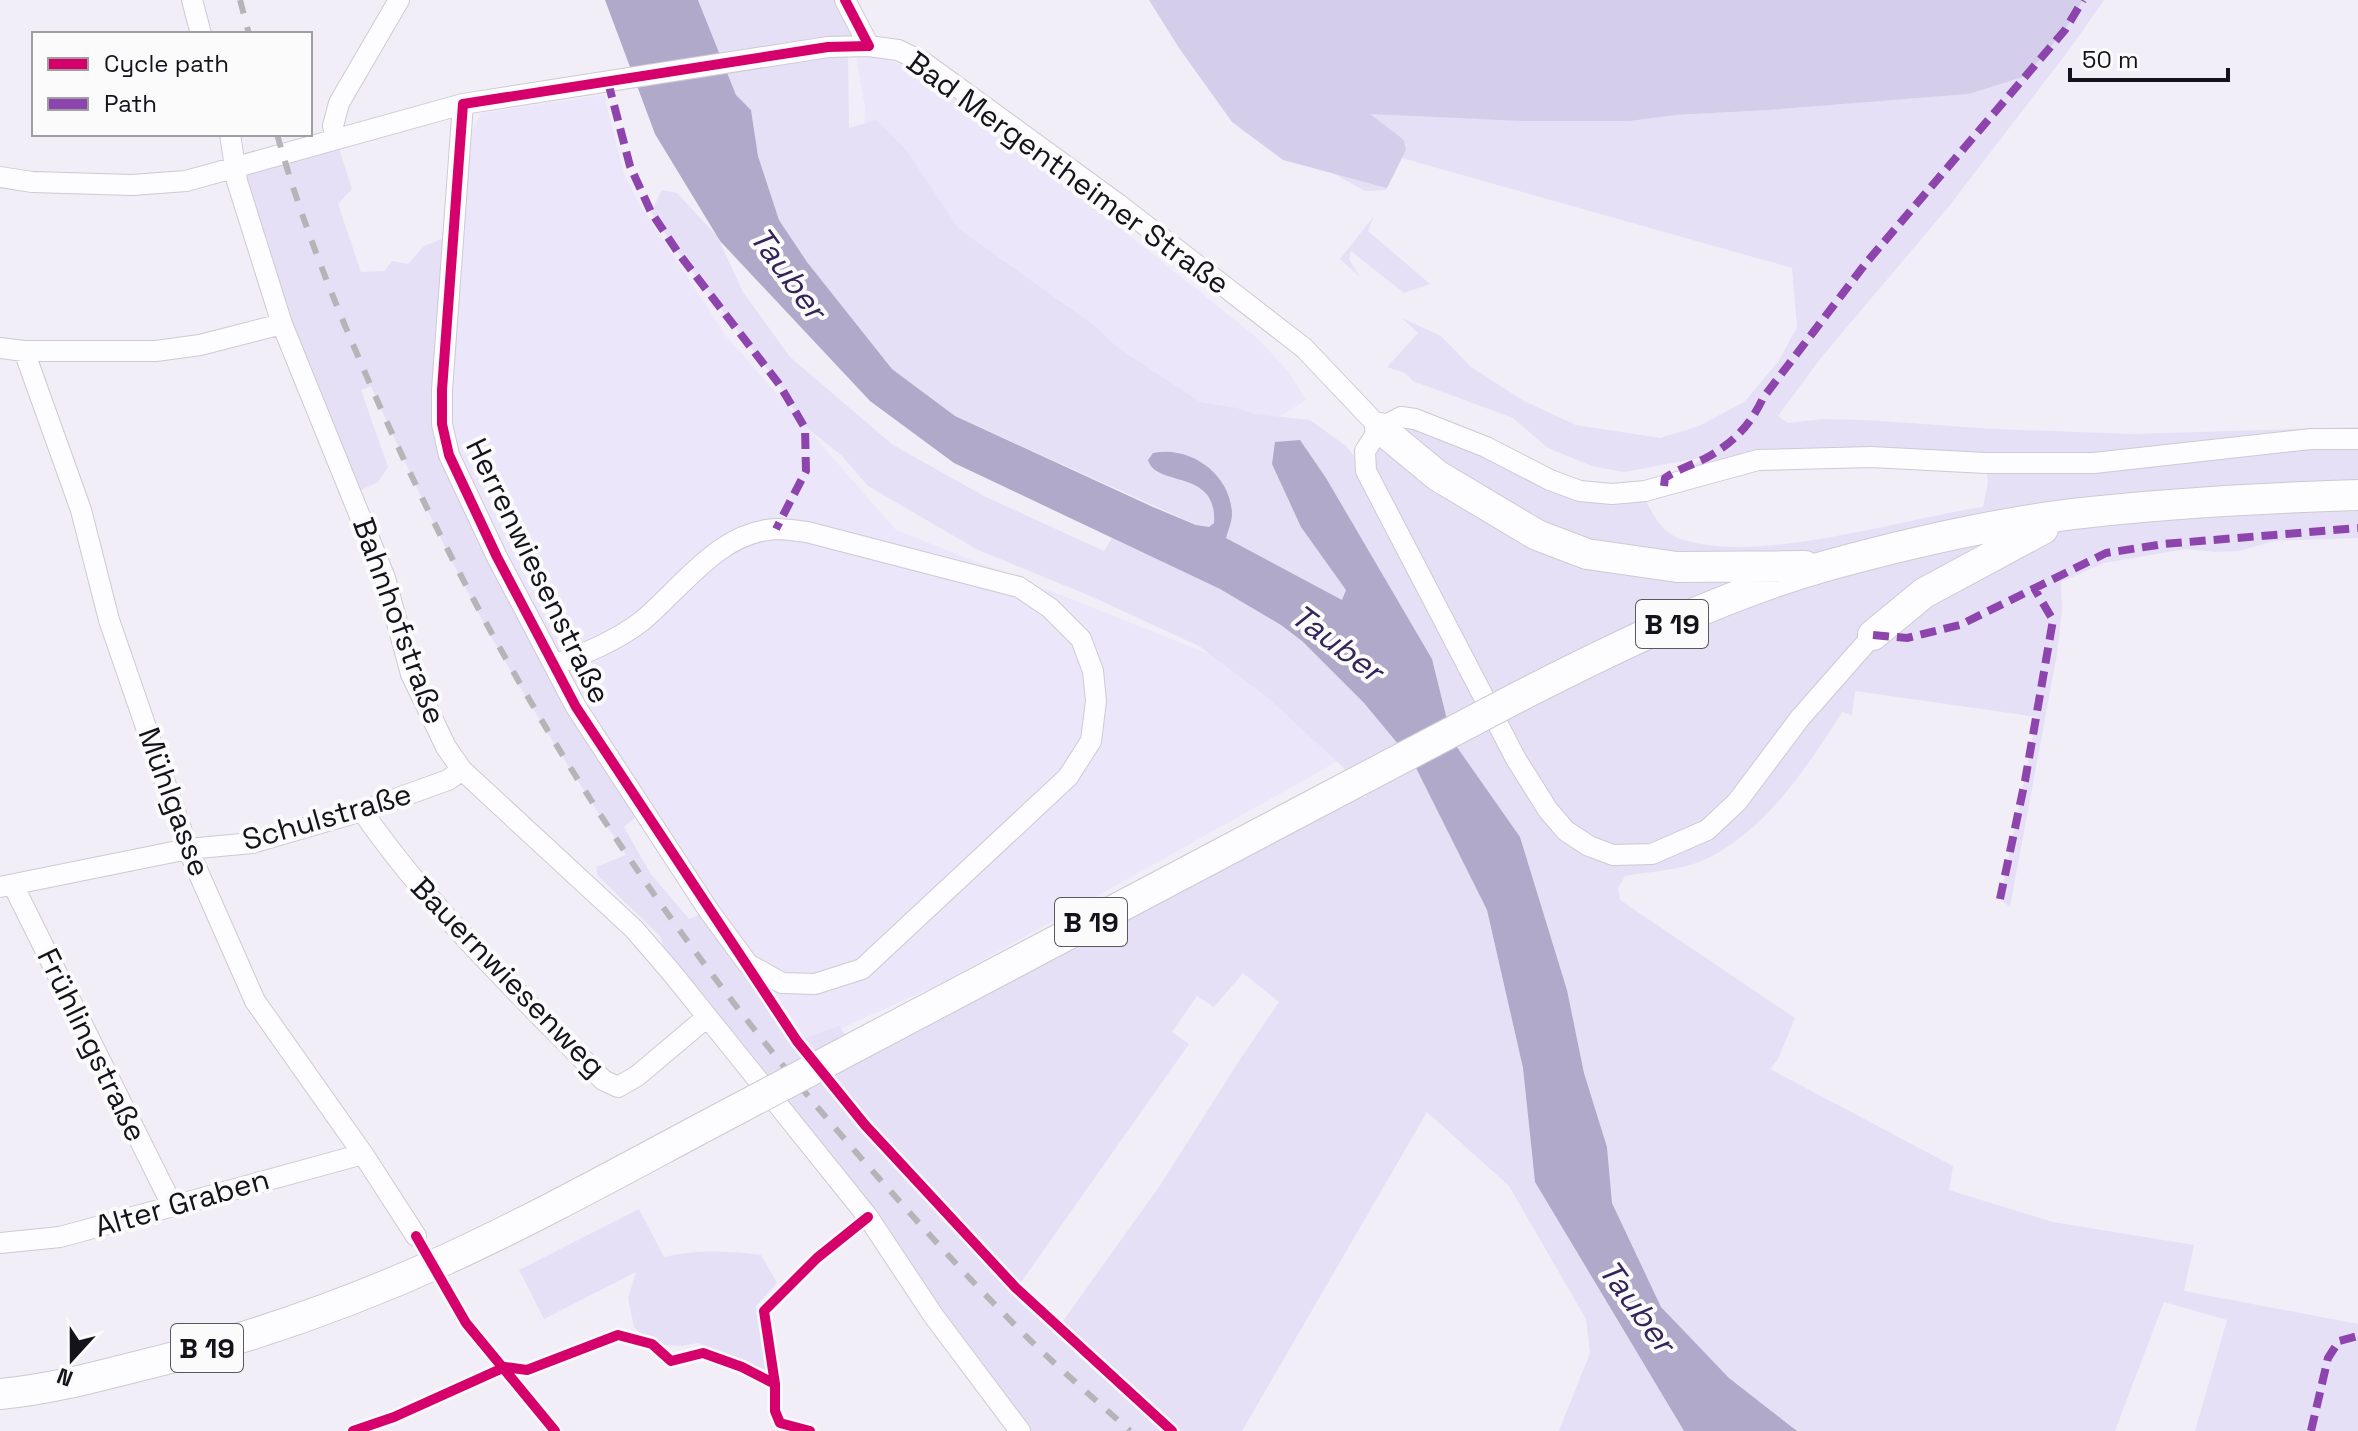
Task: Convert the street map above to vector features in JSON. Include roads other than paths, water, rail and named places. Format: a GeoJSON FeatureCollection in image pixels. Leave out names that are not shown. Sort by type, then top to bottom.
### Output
{"type":"FeatureCollection","features":[{"type":"Feature","properties":{"kind":"main road"},"geometry":{"type":"LineString","coordinates":[[1380,428],[1438,476],[1537,535],[1587,554],[1677,567],[1827,566]]}},
{"type":"Feature","properties":{"kind":"main road","name":"B 19"},"geometry":{"type":"LineString","coordinates":[[0,1394],[95,1377],[175,1358],[267,1330],[448,1258],[540,1213],[1522,695],[1596,657],[1672,624],[1827,566],[1968,532],[2072,514],[2237,499],[2358,495]]}},
{"type":"Feature","properties":{"kind":"main road"},"geometry":{"type":"LineString","coordinates":[[1873,635],[1924,593],[2072,514]]}},
{"type":"Feature","properties":{"kind":"street"},"geometry":{"type":"LineString","coordinates":[[192,0],[200,32]]}},
{"type":"Feature","properties":{"kind":"street"},"geometry":{"type":"LineString","coordinates":[[336,139],[333,126],[339,103],[399,0]]}},
{"type":"Feature","properties":{"kind":"street"},"geometry":{"type":"LineString","coordinates":[[845,0],[869,46]]}},
{"type":"Feature","properties":{"kind":"street","name":"Bad Mergentheimer Straße"},"geometry":{"type":"LineString","coordinates":[[0,177],[32,182],[132,185],[186,181],[463,104],[828,47],[869,46],[898,50],[923,62],[1106,195],[1304,348],[1380,428]]}},
{"type":"Feature","properties":{"kind":"street","name":"Herrenwiesenstraße"},"geometry":{"type":"LineString","coordinates":[[463,104],[442,424],[449,455],[462,486],[554,665],[584,720],[732,945],[748,964],[782,983],[815,984],[862,969],[1068,777],[1091,741],[1096,701],[1093,671],[1081,639],[1050,608],[1019,587],[807,532],[776,529],[735,541],[717,551],[642,620],[588,653],[554,665]]}},
{"type":"Feature","properties":{"kind":"street","name":"Bahnhofstraße"},"geometry":{"type":"LineString","coordinates":[[230,136],[237,181],[282,324],[385,578],[411,674],[446,747],[462,770],[634,929],[868,1217],[933,1315],[1020,1431]]}},
{"type":"Feature","properties":{"kind":"street"},"geometry":{"type":"LineString","coordinates":[[0,348],[24,351],[156,351],[200,345],[282,324]]}},
{"type":"Feature","properties":{"kind":"street","name":"Mühlgasse"},"geometry":{"type":"LineString","coordinates":[[24,351],[81,510],[109,620],[188,849],[255,1001],[363,1154],[416,1236]]}},
{"type":"Feature","properties":{"kind":"street"},"geometry":{"type":"LineString","coordinates":[[1873,635],[1800,718],[1737,802],[1707,830],[1652,854],[1613,855],[1589,846],[1566,831],[1548,810],[1516,759],[1366,471],[1365,451],[1380,428],[1401,417],[1415,419],[1486,447],[1550,480],[1580,491],[1612,494],[1645,491],[1758,460],[1871,457],[1986,463],[2094,463],[2311,439],[2358,439]]}},
{"type":"Feature","properties":{"kind":"street","name":"Schulstraße"},"geometry":{"type":"LineString","coordinates":[[6,886],[188,849],[252,843],[362,811],[448,780],[462,770]]}},
{"type":"Feature","properties":{"kind":"street","name":"Bauernwiesenweg"},"geometry":{"type":"LineString","coordinates":[[362,811],[389,850],[452,923],[603,1080],[618,1087],[637,1076],[707,1017]]}},
{"type":"Feature","properties":{"kind":"street","name":"Frühlingstraße"},"geometry":{"type":"LineString","coordinates":[[6,886],[172,1205]]}},
{"type":"Feature","properties":{"kind":"street","name":"Alter Graben"},"geometry":{"type":"LineString","coordinates":[[0,1243],[60,1237],[363,1154]]}},
{"type":"Feature","properties":{"kind":"water","name":"Tauber"},"geometry":{"type":"Polygon","coordinates":[[[605,0],[698,0],[736,95],[751,110],[758,156],[779,220],[807,262],[892,369],[955,416],[1153,507],[1196,525],[1209,527],[1214,523],[1213,506],[1206,494],[1186,481],[1162,474],[1148,460],[1153,453],[1167,452],[1194,458],[1216,475],[1230,500],[1232,517],[1226,538],[1342,600],[1346,590],[1301,527],[1272,464],[1275,442],[1300,440],[1326,478],[1432,659],[1452,740],[1520,837],[1567,990],[1584,1073],[1607,1147],[1612,1203],[1661,1307],[1729,1378],[1797,1431],[1684,1431],[1535,1182],[1523,1068],[1487,910],[1413,762],[1364,703],[1302,641],[1281,625],[1220,589],[954,463],[870,401],[720,241],[655,134],[605,0]]]}},
{"type":"Feature","properties":{"kind":"railway"},"geometry":{"type":"LineString","coordinates":[[240,0],[248,32]]}},
{"type":"Feature","properties":{"kind":"railway"},"geometry":{"type":"LineString","coordinates":[[278,136],[300,209],[343,320],[439,532],[548,731],[608,826],[739,1010],[810,1098],[993,1303],[1043,1353],[1130,1431]]}}]}
